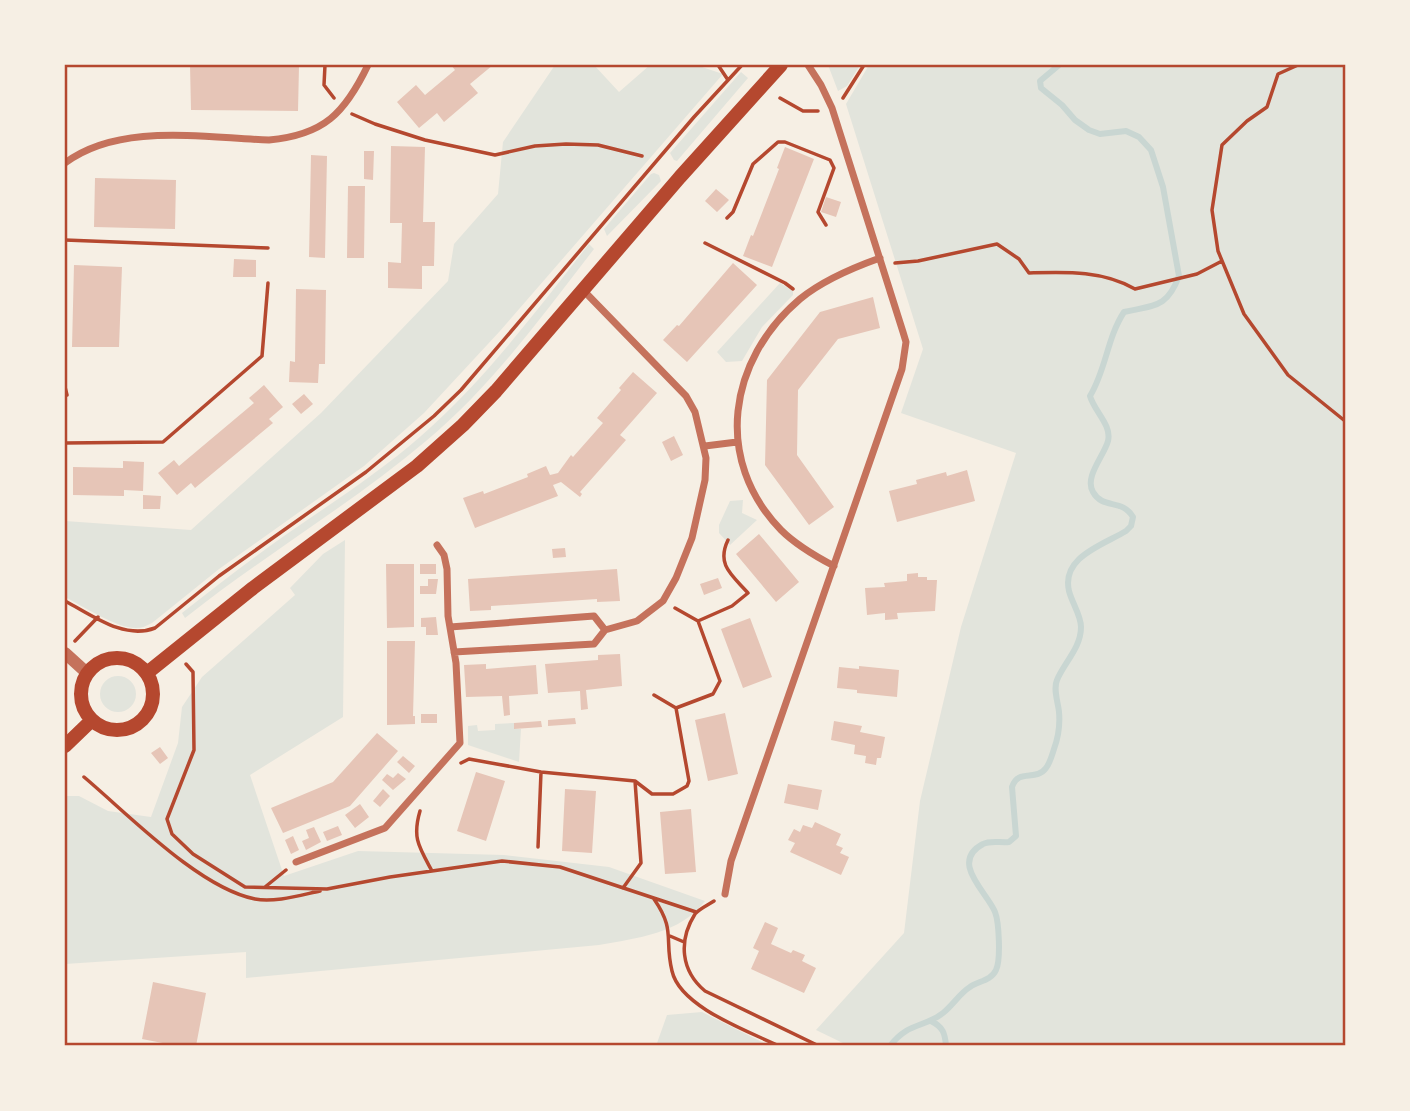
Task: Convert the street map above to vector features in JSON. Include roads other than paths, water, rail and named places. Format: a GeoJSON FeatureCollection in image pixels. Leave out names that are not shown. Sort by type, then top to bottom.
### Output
{"type":"FeatureCollection","features":[{"type":"Feature","properties":{"kind":"main road"},"geometry":{"type":"LineString","coordinates":[[147,673],[260,583],[417,466],[463,425],[496,391],[680,177],[781,65]]}},
{"type":"Feature","properties":{"kind":"main road"},"geometry":{"type":"LineString","coordinates":[[122,658],[140,666],[147,673],[153,701],[144,719],[127,729],[117,730],[98,725],[92,720],[81,701],[87,673],[102,661],[122,658]]}},
{"type":"Feature","properties":{"kind":"main road"},"geometry":{"type":"LineString","coordinates":[[65,746],[92,720]]}},
{"type":"Feature","properties":{"kind":"street"},"geometry":{"type":"LineString","coordinates":[[65,163],[94,146],[120,138],[286,138],[334,118],[355,91],[368,65]]}},
{"type":"Feature","properties":{"kind":"street"},"geometry":{"type":"LineString","coordinates":[[725,894],[731,861],[905,355],[903,332],[832,108],[808,65]]}},
{"type":"Feature","properties":{"kind":"street"},"geometry":{"type":"LineString","coordinates":[[834,565],[799,546],[770,517],[752,491],[741,464],[737,442],[739,400],[749,368],[762,340],[802,298],[843,273],[881,261]]}},
{"type":"Feature","properties":{"kind":"street"},"geometry":{"type":"LineString","coordinates":[[454,652],[594,644],[605,630],[638,621],[663,601],[676,578],[699,514],[705,480],[705,446],[695,412],[686,396],[584,291]]}},
{"type":"Feature","properties":{"kind":"street"},"geometry":{"type":"LineString","coordinates":[[705,446],[737,442]]}},
{"type":"Feature","properties":{"kind":"street"},"geometry":{"type":"LineString","coordinates":[[296,862],[385,828],[460,743],[447,569],[444,555],[437,545]]}},
{"type":"Feature","properties":{"kind":"street"},"geometry":{"type":"LineString","coordinates":[[450,627],[594,616],[605,630]]}},
{"type":"Feature","properties":{"kind":"street"},"geometry":{"type":"LineString","coordinates":[[69,649],[87,673]]}},
{"type":"Feature","properties":{"kind":"waterway"},"geometry":{"type":"LineString","coordinates":[[890,1046],[903,1033],[943,1013],[966,990],[994,974],[998,965],[995,912],[973,877],[969,859],[973,851],[983,844],[1009,842],[1016,836],[1012,787],[1018,778],[1042,772],[1052,756],[1059,721],[1056,684],[1075,649],[1081,627],[1069,591],[1071,569],[1096,547],[1126,531],[1131,526],[1133,517],[1129,511],[1102,501],[1093,492],[1091,480],[1109,435],[1090,396],[1124,312],[1152,306],[1164,300],[1179,276],[1163,187],[1151,150],[1139,137],[1126,131],[1100,134],[1075,120],[1041,88],[1040,81],[1059,65]]}},
{"type":"Feature","properties":{"kind":"waterway"},"geometry":{"type":"LineString","coordinates":[[931,1021],[943,1031],[946,1046]]}}]}
